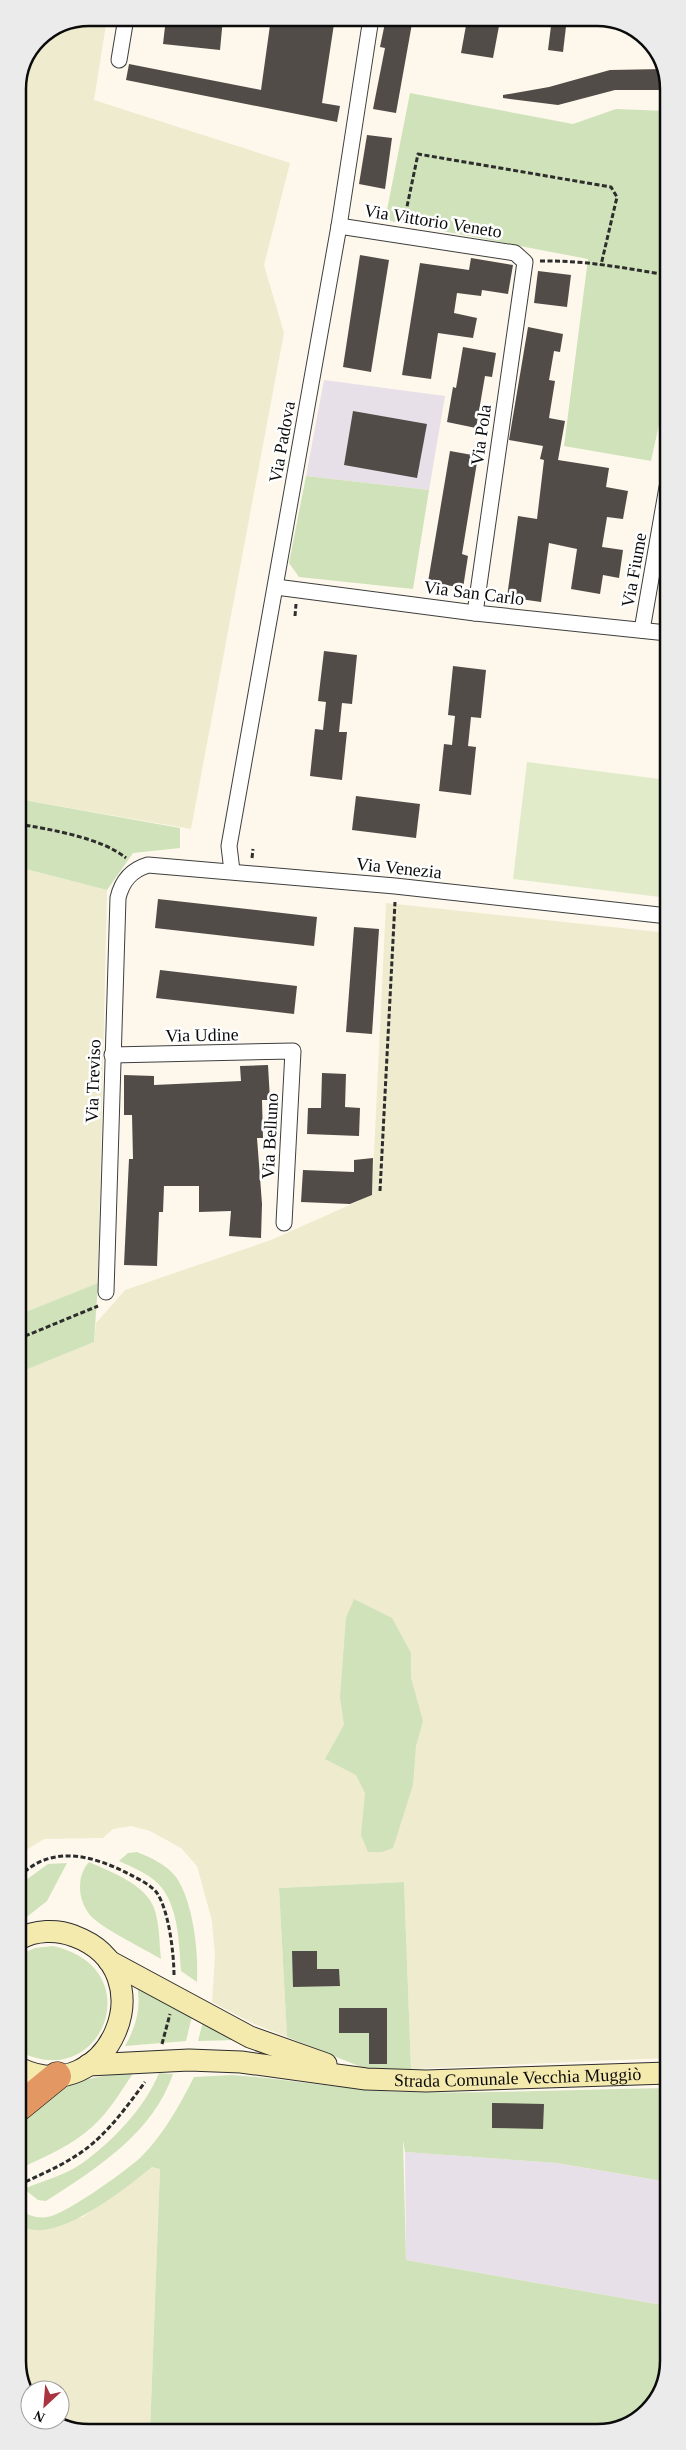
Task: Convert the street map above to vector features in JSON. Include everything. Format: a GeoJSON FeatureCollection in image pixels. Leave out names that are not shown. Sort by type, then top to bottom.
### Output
{"type":"FeatureCollection","features":[{"type":"Feature","properties":{"kind":"highway"},"geometry":{"type":"LineString","coordinates":[[26,2101],[57,2076]]}},
{"type":"Feature","properties":{"kind":"main road"},"geometry":{"type":"LineString","coordinates":[[26,1936],[46,1931],[70,1934],[92,1944],[109,1962],[122,1991],[122,2013],[111,2043],[105,2052],[88,2065],[57,2076],[33,2074],[26,2071]]}},
{"type":"Feature","properties":{"kind":"main road","name":"Strada Comunale Vecchia Muggiò"},"geometry":{"type":"LineString","coordinates":[[109,1962],[250,2036],[366,2079]]}},
{"type":"Feature","properties":{"kind":"main road","name":"Strada Comunale Vecchia Muggiò"},"geometry":{"type":"LineString","coordinates":[[88,2065],[189,2060],[241,2062],[366,2079],[426,2081],[660,2073]]}},
{"type":"Feature","properties":{"kind":"street"},"geometry":{"type":"LineString","coordinates":[[118,60],[124,26]]}},
{"type":"Feature","properties":{"kind":"street","name":"Via Padova"},"geometry":{"type":"LineString","coordinates":[[232,871],[229,846],[339,226],[370,26]]}},
{"type":"Feature","properties":{"kind":"street","name":"Via Vittorio Veneto"},"geometry":{"type":"LineString","coordinates":[[339,226],[402,234],[516,253],[525,262]]}},
{"type":"Feature","properties":{"kind":"street","name":"Via Pola"},"geometry":{"type":"LineString","coordinates":[[475,613],[525,262]]}},
{"type":"Feature","properties":{"kind":"street","name":"Via Fiume"},"geometry":{"type":"LineString","coordinates":[[642,630],[660,528]]}},
{"type":"Feature","properties":{"kind":"street","name":"Via San Carlo"},"geometry":{"type":"LineString","coordinates":[[276,587],[475,613],[660,632]]}},
{"type":"Feature","properties":{"kind":"street","name":"Via Venezia"},"geometry":{"type":"LineString","coordinates":[[133,872],[148,865],[232,871],[396,886],[660,915]]}},
{"type":"Feature","properties":{"kind":"street","name":"Via Treviso"},"geometry":{"type":"LineString","coordinates":[[106,1292],[118,898],[121,887],[133,872]]}},
{"type":"Feature","properties":{"kind":"street","name":"Via Udine"},"geometry":{"type":"LineString","coordinates":[[112,1056],[293,1051]]}},
{"type":"Feature","properties":{"kind":"street","name":"Via Belluno"},"geometry":{"type":"LineString","coordinates":[[284,1223],[293,1051]]}},
{"type":"Feature","properties":{"kind":"street"},"geometry":{"type":"LineString","coordinates":[[26,2092],[57,2076]]}},
{"type":"Feature","properties":{"kind":"path"},"geometry":{"type":"LineString","coordinates":[[402,234],[418,154],[611,187],[617,197],[601,265]]}},
{"type":"Feature","properties":{"kind":"path"},"geometry":{"type":"LineString","coordinates":[[525,262],[561,261],[660,274]]}},
{"type":"Feature","properties":{"kind":"path"},"geometry":{"type":"LineString","coordinates":[[26,826],[101,844],[116,850],[133,872]]}},
{"type":"Feature","properties":{"kind":"path"},"geometry":{"type":"LineString","coordinates":[[380,1191],[396,886]]}},
{"type":"Feature","properties":{"kind":"path"},"geometry":{"type":"LineString","coordinates":[[26,1336],[99,1306],[106,1292]]}},
{"type":"Feature","properties":{"kind":"path"},"geometry":{"type":"LineString","coordinates":[[26,1871],[48,1858],[68,1856],[90,1857],[104,1861],[143,1881],[156,1893],[165,1910],[174,1966],[174,1982]]}},
{"type":"Feature","properties":{"kind":"path"},"geometry":{"type":"LineString","coordinates":[[160,2051],[171,2008]]}},
{"type":"Feature","properties":{"kind":"path"},"geometry":{"type":"LineString","coordinates":[[26,2182],[75,2157],[102,2135],[127,2107],[146,2081]]}},
{"type":"Feature","properties":{"kind":"shaded area"},"geometry":{"type":"Polygon","coordinates":[[[106,26],[94,100],[290,163],[264,265],[284,333],[191,829],[26,800],[26,90],[27,77],[37,54],[54,37],[77,27],[106,26]]]}},
{"type":"Feature","properties":{"kind":"shaded area"},"geometry":{"type":"Polygon","coordinates":[[[324,380],[445,396],[429,490],[306,476],[324,380]]]}},
{"type":"Feature","properties":{"kind":"shaded area"},"geometry":{"type":"Polygon","coordinates":[[[26,869],[107,890],[98,1283],[26,1312],[26,869]]]}},
{"type":"Feature","properties":{"kind":"shaded area"},"geometry":{"type":"Polygon","coordinates":[[[386,903],[660,932],[660,2058],[411,2069],[404,1882],[279,1888],[287,2037],[254,2024],[212,2002],[215,1956],[212,1921],[197,1866],[181,1848],[150,1831],[131,1826],[113,1829],[103,1838],[44,1839],[26,1850],[26,1370],[94,1342],[96,1323],[125,1290],[271,1240],[372,1195],[386,903]]]}},
{"type":"Feature","properties":{"kind":"shaded area"},"geometry":{"type":"Polygon","coordinates":[[[405,2152],[557,2163],[660,2181],[660,2305],[406,2260],[405,2152]]]}},
{"type":"Feature","properties":{"kind":"shaded area"},"geometry":{"type":"Polygon","coordinates":[[[152,2167],[160,2169],[150,2424],[85,2424],[70,2421],[70,2380],[30,2380],[26,2360],[26,2226],[83,2217],[152,2167]]]}},
{"type":"Feature","properties":{"kind":"green space"},"geometry":{"type":"Polygon","coordinates":[[[410,93],[573,124],[616,109],[660,111],[660,420],[651,461],[564,446],[588,259],[385,220],[410,93]]]}},
{"type":"Feature","properties":{"kind":"green space"},"geometry":{"type":"Polygon","coordinates":[[[306,476],[429,490],[413,589],[299,577],[289,563],[306,476]]]}},
{"type":"Feature","properties":{"kind":"green space"},"geometry":{"type":"Polygon","coordinates":[[[527,762],[660,779],[660,897],[513,879],[527,762]]]}},
{"type":"Feature","properties":{"kind":"green space"},"geometry":{"type":"Polygon","coordinates":[[[26,800],[180,828],[180,848],[133,853],[107,890],[26,869],[26,800]]]}},
{"type":"Feature","properties":{"kind":"green space"},"geometry":{"type":"Polygon","coordinates":[[[98,1283],[94,1342],[26,1370],[26,1312],[98,1283]]]}},
{"type":"Feature","properties":{"kind":"green space"},"geometry":{"type":"Polygon","coordinates":[[[354,1599],[392,1618],[411,1653],[411,1678],[423,1721],[416,1746],[413,1785],[393,1848],[382,1852],[368,1852],[361,1835],[365,1793],[356,1775],[325,1759],[344,1725],[340,1697],[346,1618],[354,1599]]]}},
{"type":"Feature","properties":{"kind":"green space"},"geometry":{"type":"Polygon","coordinates":[[[137,1852],[168,1868],[182,1887],[194,1928],[197,1982],[181,1971],[179,1939],[175,1917],[168,1897],[158,1883],[137,1869],[119,1861],[128,1853],[137,1852]]]}},
{"type":"Feature","properties":{"kind":"green space"},"geometry":{"type":"Polygon","coordinates":[[[89,1862],[126,1880],[143,1892],[150,1900],[157,1920],[161,1959],[108,1929],[89,1913],[84,1906],[80,1883],[89,1862]]]}},
{"type":"Feature","properties":{"kind":"green space"},"geometry":{"type":"Polygon","coordinates":[[[67,1863],[47,1901],[26,1918],[26,1880],[48,1864],[67,1863]]]}},
{"type":"Feature","properties":{"kind":"green space"},"geometry":{"type":"Polygon","coordinates":[[[404,1882],[411,2069],[366,2069],[287,2037],[279,1888],[404,1882]]]}},
{"type":"Feature","properties":{"kind":"green space"},"geometry":{"type":"Polygon","coordinates":[[[53,1946],[83,1959],[101,1978],[107,2000],[104,2023],[92,2043],[73,2056],[48,2060],[26,2053],[26,1952],[35,1948],[53,1946]]]}},
{"type":"Feature","properties":{"kind":"green space"},"geometry":{"type":"Polygon","coordinates":[[[136,1981],[193,2012],[186,2041],[125,2046],[133,2030],[137,2015],[138,1990],[136,1981]]]}},
{"type":"Feature","properties":{"kind":"green space"},"geometry":{"type":"Polygon","coordinates":[[[204,2018],[236,2040],[198,2041],[204,2018]]]}},
{"type":"Feature","properties":{"kind":"green space"},"geometry":{"type":"Polygon","coordinates":[[[134,2072],[109,2108],[84,2134],[26,2166],[26,2116],[45,2099],[58,2091],[85,2080],[134,2072]]]}},
{"type":"Feature","properties":{"kind":"green space"},"geometry":{"type":"Polygon","coordinates":[[[159,2073],[173,2074],[164,2095],[152,2114],[121,2148],[84,2176],[46,2201],[38,2200],[26,2191],[26,2188],[75,2168],[104,2146],[136,2112],[159,2073]]]}},
{"type":"Feature","properties":{"kind":"green space"},"geometry":{"type":"Polygon","coordinates":[[[232,2075],[402,2092],[660,2088],[660,2181],[557,2163],[405,2152],[403,2140],[406,2260],[660,2305],[659,2373],[651,2392],[644,2402],[621,2419],[609,2423],[596,2424],[150,2424],[160,2169],[152,2167],[107,2201],[69,2223],[50,2229],[33,2230],[26,2227],[26,2213],[39,2217],[56,2214],[81,2201],[123,2172],[141,2157],[157,2139],[194,2077],[232,2075]]]}},
{"type":"Feature","properties":{"kind":"building"},"geometry":{"type":"Polygon","coordinates":[[[165,26],[222,26],[220,50],[163,44],[165,26]]]}},
{"type":"Feature","properties":{"kind":"building"},"geometry":{"type":"Polygon","coordinates":[[[270,26],[334,26],[322,103],[340,106],[337,122],[126,80],[129,64],[261,90],[270,26]]]}},
{"type":"Feature","properties":{"kind":"building"},"geometry":{"type":"Polygon","coordinates":[[[384,26],[412,26],[396,113],[373,109],[385,48],[380,47],[384,26]]]}},
{"type":"Feature","properties":{"kind":"building"},"geometry":{"type":"Polygon","coordinates":[[[466,26],[499,26],[493,58],[461,53],[466,26]]]}},
{"type":"Feature","properties":{"kind":"building"},"geometry":{"type":"Polygon","coordinates":[[[551,26],[566,26],[563,52],[548,50],[551,26]]]}},
{"type":"Feature","properties":{"kind":"building"},"geometry":{"type":"Polygon","coordinates":[[[656,69],[660,90],[615,90],[558,105],[503,98],[503,95],[549,87],[610,70],[656,69]]]}},
{"type":"Feature","properties":{"kind":"building"},"geometry":{"type":"Polygon","coordinates":[[[367,135],[392,138],[385,189],[359,184],[367,135]]]}},
{"type":"Feature","properties":{"kind":"building"},"geometry":{"type":"Polygon","coordinates":[[[360,255],[389,260],[371,372],[343,367],[360,255]]]}},
{"type":"Feature","properties":{"kind":"building"},"geometry":{"type":"Polygon","coordinates":[[[471,258],[513,265],[508,294],[482,290],[481,296],[457,293],[454,313],[477,318],[473,338],[438,333],[431,379],[402,375],[420,263],[469,270],[471,258]]]}},
{"type":"Feature","properties":{"kind":"building"},"geometry":{"type":"Polygon","coordinates":[[[538,271],[571,275],[567,307],[534,303],[538,271]]]}},
{"type":"Feature","properties":{"kind":"building"},"geometry":{"type":"Polygon","coordinates":[[[528,327],[563,334],[560,352],[554,351],[549,380],[555,381],[549,418],[565,421],[558,460],[609,468],[606,487],[628,491],[623,519],[607,517],[602,547],[623,550],[619,578],[603,575],[600,594],[571,589],[577,549],[549,543],[541,602],[507,597],[518,516],[537,519],[544,460],[540,459],[543,446],[509,440],[528,327]]]}},
{"type":"Feature","properties":{"kind":"building"},"geometry":{"type":"Polygon","coordinates":[[[463,347],[496,353],[492,377],[485,376],[476,428],[447,422],[453,387],[456,388],[463,347]]]}},
{"type":"Feature","properties":{"kind":"building"},"geometry":{"type":"Polygon","coordinates":[[[353,411],[427,424],[417,478],[344,465],[353,411]]]}},
{"type":"Feature","properties":{"kind":"building"},"geometry":{"type":"Polygon","coordinates":[[[450,451],[478,456],[462,554],[468,556],[463,588],[428,582],[450,451]]]}},
{"type":"Feature","properties":{"kind":"building"},"geometry":{"type":"Polygon","coordinates":[[[324,651],[357,655],[352,704],[342,703],[339,732],[347,732],[342,780],[310,776],[315,729],[323,730],[326,702],[318,701],[324,651]]]}},
{"type":"Feature","properties":{"kind":"building"},"geometry":{"type":"Polygon","coordinates":[[[453,666],[486,670],[481,718],[471,717],[468,746],[476,747],[471,795],[439,791],[444,744],[452,745],[455,716],[448,715],[453,666]]]}},
{"type":"Feature","properties":{"kind":"building"},"geometry":{"type":"Polygon","coordinates":[[[356,796],[420,804],[416,838],[352,830],[356,796]]]}},
{"type":"Feature","properties":{"kind":"building"},"geometry":{"type":"Polygon","coordinates":[[[158,899],[317,917],[314,946],[155,928],[158,899]]]}},
{"type":"Feature","properties":{"kind":"building"},"geometry":{"type":"Polygon","coordinates":[[[354,927],[379,929],[372,1034],[346,1032],[354,927]]]}},
{"type":"Feature","properties":{"kind":"building"},"geometry":{"type":"Polygon","coordinates":[[[160,970],[297,986],[294,1014],[156,998],[160,970]]]}},
{"type":"Feature","properties":{"kind":"building"},"geometry":{"type":"Polygon","coordinates":[[[268,1065],[270,1100],[262,1100],[263,1138],[257,1138],[262,1204],[261,1238],[229,1236],[231,1211],[199,1212],[199,1186],[164,1186],[163,1212],[159,1212],[157,1266],[124,1265],[129,1159],[133,1159],[132,1115],[124,1115],[124,1075],[154,1076],[154,1085],[241,1081],[240,1066],[268,1065]]]}},
{"type":"Feature","properties":{"kind":"building"},"geometry":{"type":"Polygon","coordinates":[[[322,1073],[346,1074],[345,1107],[360,1108],[359,1136],[307,1134],[308,1108],[321,1108],[322,1073]]]}},
{"type":"Feature","properties":{"kind":"building"},"geometry":{"type":"Polygon","coordinates":[[[373,1158],[372,1195],[350,1204],[301,1202],[303,1170],[354,1172],[354,1160],[373,1158]]]}},
{"type":"Feature","properties":{"kind":"building"},"geometry":{"type":"Polygon","coordinates":[[[292,1951],[317,1951],[317,1969],[339,1969],[340,1986],[293,1987],[292,1951]]]}},
{"type":"Feature","properties":{"kind":"building"},"geometry":{"type":"Polygon","coordinates":[[[339,2008],[387,2008],[387,2064],[369,2064],[369,2033],[339,2033],[339,2008]]]}},
{"type":"Feature","properties":{"kind":"building"},"geometry":{"type":"Polygon","coordinates":[[[492,2103],[544,2104],[543,2129],[492,2128],[492,2103]]]}}]}
